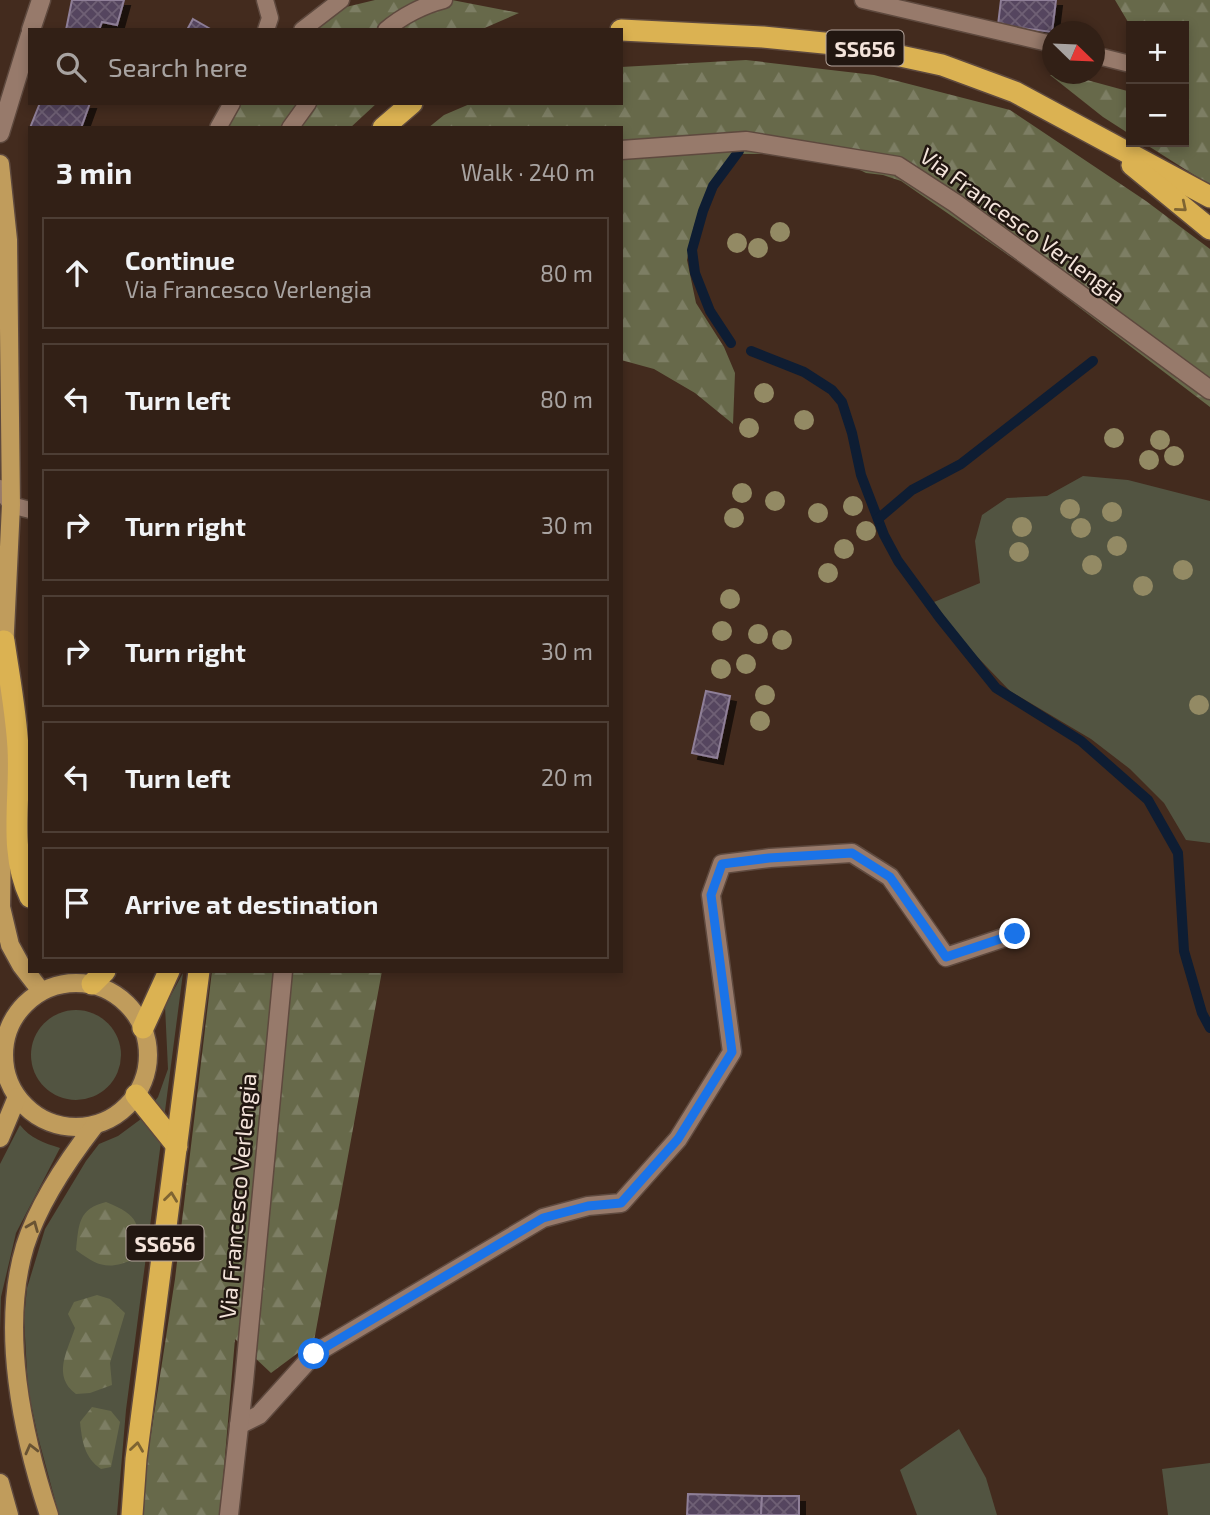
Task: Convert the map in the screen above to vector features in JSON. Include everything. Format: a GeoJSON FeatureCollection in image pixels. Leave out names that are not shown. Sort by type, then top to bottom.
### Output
{"type":"FeatureCollection","features":[{"type":"Feature","properties":{"kind":"highway","name":"SS656"},"geometry":{"type":"LineString","coordinates":[[623,30],[763,37],[855,46],[942,65],[1015,92],[1210,197]]}},
{"type":"Feature","properties":{"kind":"highway"},"geometry":{"type":"LineString","coordinates":[[385,126],[410,105]]}},
{"type":"Feature","properties":{"kind":"highway","name":"SS656"},"geometry":{"type":"LineString","coordinates":[[1093,132],[1210,229]]}},
{"type":"Feature","properties":{"kind":"highway"},"geometry":{"type":"LineString","coordinates":[[4,641],[18,748],[18,859],[28,893]]}},
{"type":"Feature","properties":{"kind":"highway"},"geometry":{"type":"LineString","coordinates":[[143,1028],[168,973]]}},
{"type":"Feature","properties":{"kind":"highway","name":"SS656"},"geometry":{"type":"LineString","coordinates":[[132,1515],[136,1459],[199,973]]}},
{"type":"Feature","properties":{"kind":"highway"},"geometry":{"type":"LineString","coordinates":[[136,1095],[177,1146]]}},
{"type":"Feature","properties":{"kind":"main road"},"geometry":{"type":"LineString","coordinates":[[0,164],[8,240],[11,505],[4,641],[1,907],[10,945],[41,991]]}},
{"type":"Feature","properties":{"kind":"main road"},"geometry":{"type":"LineString","coordinates":[[99,978],[108,990],[123,1000],[135,1013],[143,1028],[148,1045],[144,1079],[125,1108],[111,1118],[78,1128],[52,1123],[29,1110],[17,1097],[9,1082],[4,1065],[4,1023],[41,991],[99,978]]}},
{"type":"Feature","properties":{"kind":"main road"},"geometry":{"type":"LineString","coordinates":[[0,1138],[17,1097]]}},
{"type":"Feature","properties":{"kind":"main road"},"geometry":{"type":"LineString","coordinates":[[49,1515],[17,1386],[15,1295],[25,1247],[41,1206],[95,1125]]}},
{"type":"Feature","properties":{"kind":"main road"},"geometry":{"type":"LineString","coordinates":[[0,1483],[9,1515]]}},
{"type":"Feature","properties":{"kind":"street"},"geometry":{"type":"LineString","coordinates":[[33,28],[41,0]]}},
{"type":"Feature","properties":{"kind":"street"},"geometry":{"type":"LineString","coordinates":[[0,133],[28,42]]}},
{"type":"Feature","properties":{"kind":"street","name":"Via Francesco Verlengia"},"geometry":{"type":"LineString","coordinates":[[623,150],[746,141],[898,166],[955,203],[1210,390]]}},
{"type":"Feature","properties":{"kind":"street"},"geometry":{"type":"LineString","coordinates":[[239,1425],[259,1415],[314,1354],[543,1218],[588,1206],[621,1203],[678,1139],[732,1052],[711,895],[722,864],[852,853],[890,877],[946,957],[1015,934]]}},
{"type":"Feature","properties":{"kind":"street","name":"Via Francesco Verlengia"},"geometry":{"type":"LineString","coordinates":[[229,1515],[283,973]]}},
{"type":"Feature","properties":{"kind":"lane"},"geometry":{"type":"LineString","coordinates":[[265,0],[270,18],[267,28]]}},
{"type":"Feature","properties":{"kind":"lane"},"geometry":{"type":"LineString","coordinates":[[305,28],[341,0]]}},
{"type":"Feature","properties":{"kind":"lane"},"geometry":{"type":"LineString","coordinates":[[388,28],[419,9],[444,0]]}},
{"type":"Feature","properties":{"kind":"lane"},"geometry":{"type":"LineString","coordinates":[[863,0],[1042,42]]}},
{"type":"Feature","properties":{"kind":"lane"},"geometry":{"type":"LineString","coordinates":[[1105,58],[1126,63]]}},
{"type":"Feature","properties":{"kind":"lane"},"geometry":{"type":"LineString","coordinates":[[219,126],[231,105]]}},
{"type":"Feature","properties":{"kind":"lane"},"geometry":{"type":"LineString","coordinates":[[291,126],[307,105]]}},
{"type":"Feature","properties":{"kind":"lane"},"geometry":{"type":"LineString","coordinates":[[0,488],[11,505],[28,509]]}},
{"type":"Feature","properties":{"kind":"green space"},"geometry":{"type":"Polygon","coordinates":[[[375,0],[452,0],[519,13],[485,28],[314,28],[346,7],[375,0]]]}},
{"type":"Feature","properties":{"kind":"green space"},"geometry":{"type":"Polygon","coordinates":[[[1115,0],[1210,0],[1210,185],[1150,147],[1189,147],[1189,21],[1127,21],[1115,0]]]}},
{"type":"Feature","properties":{"kind":"green space"},"geometry":{"type":"Polygon","coordinates":[[[746,60],[874,75],[1010,110],[1146,201],[1210,249],[1210,407],[1034,273],[901,181],[866,173],[850,165],[768,154],[735,154],[705,194],[694,226],[687,260],[696,303],[724,347],[735,373],[733,424],[695,393],[654,369],[623,361],[623,126],[430,126],[444,115],[467,105],[623,105],[623,67],[746,60]]]}},
{"type":"Feature","properties":{"kind":"green space"},"geometry":{"type":"Polygon","coordinates":[[[1061,84],[1102,84],[1126,91],[1126,132],[1061,84]]]}},
{"type":"Feature","properties":{"kind":"green space"},"geometry":{"type":"Polygon","coordinates":[[[240,105],[375,105],[352,126],[227,126],[240,105]]]}},
{"type":"Feature","properties":{"kind":"green space"},"geometry":{"type":"Polygon","coordinates":[[[1083,476],[1128,480],[1210,501],[1210,843],[1186,840],[1164,803],[1130,769],[1091,739],[1010,691],[963,642],[934,602],[980,583],[975,541],[982,515],[1007,498],[1047,496],[1083,476]]]}},
{"type":"Feature","properties":{"kind":"green space"},"geometry":{"type":"Polygon","coordinates":[[[183,973],[126,1410],[117,1515],[59,1515],[28,1390],[24,1318],[27,1288],[45,1229],[86,1161],[99,1144],[118,1136],[141,1119],[158,1097],[168,1069],[165,1006],[183,973]]]}},
{"type":"Feature","properties":{"kind":"green space"},"geometry":{"type":"Polygon","coordinates":[[[212,973],[382,973],[314,1341],[271,1373],[235,1339],[220,1515],[142,1515],[144,1479],[175,1279],[212,973]]]}},
{"type":"Feature","properties":{"kind":"green space"},"geometry":{"type":"Polygon","coordinates":[[[67,1010],[85,1010],[101,1017],[114,1030],[121,1046],[121,1064],[114,1080],[101,1093],[85,1100],[67,1100],[51,1093],[38,1080],[31,1064],[31,1046],[38,1030],[51,1017],[67,1010]]]}},
{"type":"Feature","properties":{"kind":"green space"},"geometry":{"type":"Polygon","coordinates":[[[20,1125],[38,1140],[60,1148],[16,1233],[1,1297],[0,1332],[0,1164],[20,1125]]]}},
{"type":"Feature","properties":{"kind":"green space"},"geometry":{"type":"Polygon","coordinates":[[[106,1202],[126,1212],[135,1222],[138,1236],[137,1258],[105,1265],[92,1261],[76,1250],[79,1225],[85,1213],[106,1202]]]}},
{"type":"Feature","properties":{"kind":"green space"},"geometry":{"type":"Polygon","coordinates":[[[97,1295],[110,1299],[125,1313],[110,1363],[112,1385],[90,1393],[76,1394],[69,1387],[63,1372],[65,1355],[75,1328],[68,1314],[74,1302],[97,1295]]]}},
{"type":"Feature","properties":{"kind":"green space"},"geometry":{"type":"Polygon","coordinates":[[[92,1407],[111,1411],[120,1422],[111,1467],[101,1469],[95,1465],[85,1448],[80,1422],[92,1407]]]}},
{"type":"Feature","properties":{"kind":"green space"},"geometry":{"type":"Polygon","coordinates":[[[959,1429],[986,1478],[997,1515],[917,1515],[900,1470],[959,1429]]]}},
{"type":"Feature","properties":{"kind":"green space"},"geometry":{"type":"Polygon","coordinates":[[[1210,1463],[1210,1515],[1168,1515],[1162,1469],[1210,1463]]]}},
{"type":"Feature","properties":{"kind":"building"},"geometry":{"type":"Polygon","coordinates":[[[72,0],[124,0],[117,25],[102,22],[100,28],[66,28],[72,0]]]}},
{"type":"Feature","properties":{"kind":"building"},"geometry":{"type":"Polygon","coordinates":[[[1001,0],[1056,0],[1053,21],[1042,21],[1042,31],[998,25],[1001,0]]]}},
{"type":"Feature","properties":{"kind":"building"},"geometry":{"type":"Polygon","coordinates":[[[193,19],[209,28],[188,28],[193,19]]]}},
{"type":"Feature","properties":{"kind":"building"},"geometry":{"type":"Polygon","coordinates":[[[39,105],[89,105],[82,126],[31,126],[39,105]]]}},
{"type":"Feature","properties":{"kind":"building"},"geometry":{"type":"Polygon","coordinates":[[[706,691],[730,696],[717,758],[692,753],[706,691]]]}},
{"type":"Feature","properties":{"kind":"building"},"geometry":{"type":"Polygon","coordinates":[[[688,1494],[762,1496],[761,1515],[687,1515],[688,1494]]]}},
{"type":"Feature","properties":{"kind":"building"},"geometry":{"type":"Polygon","coordinates":[[[762,1496],[799,1496],[799,1515],[761,1515],[762,1496]]]}},
{"type":"Feature","properties":{"kind":"waterway"},"geometry":{"type":"LineString","coordinates":[[731,343],[710,311],[695,273],[692,250],[713,186],[739,151]]}},
{"type":"Feature","properties":{"kind":"waterway"},"geometry":{"type":"LineString","coordinates":[[751,351],[804,372],[832,390],[842,402],[861,475],[884,535],[898,561],[996,688],[1081,741],[1148,800],[1178,853],[1184,951],[1202,1013],[1210,1028]]}},
{"type":"Feature","properties":{"kind":"waterway"},"geometry":{"type":"LineString","coordinates":[[878,519],[912,490],[961,464],[1093,361]]}},
{"type":"Feature","properties":{"kind":"route"},"geometry":{"type":"LineString","coordinates":[[314,1354],[543,1218],[588,1206],[621,1203],[678,1139],[732,1052],[711,895],[722,864],[852,853],[890,877],[946,957],[1015,934]]}}]}
